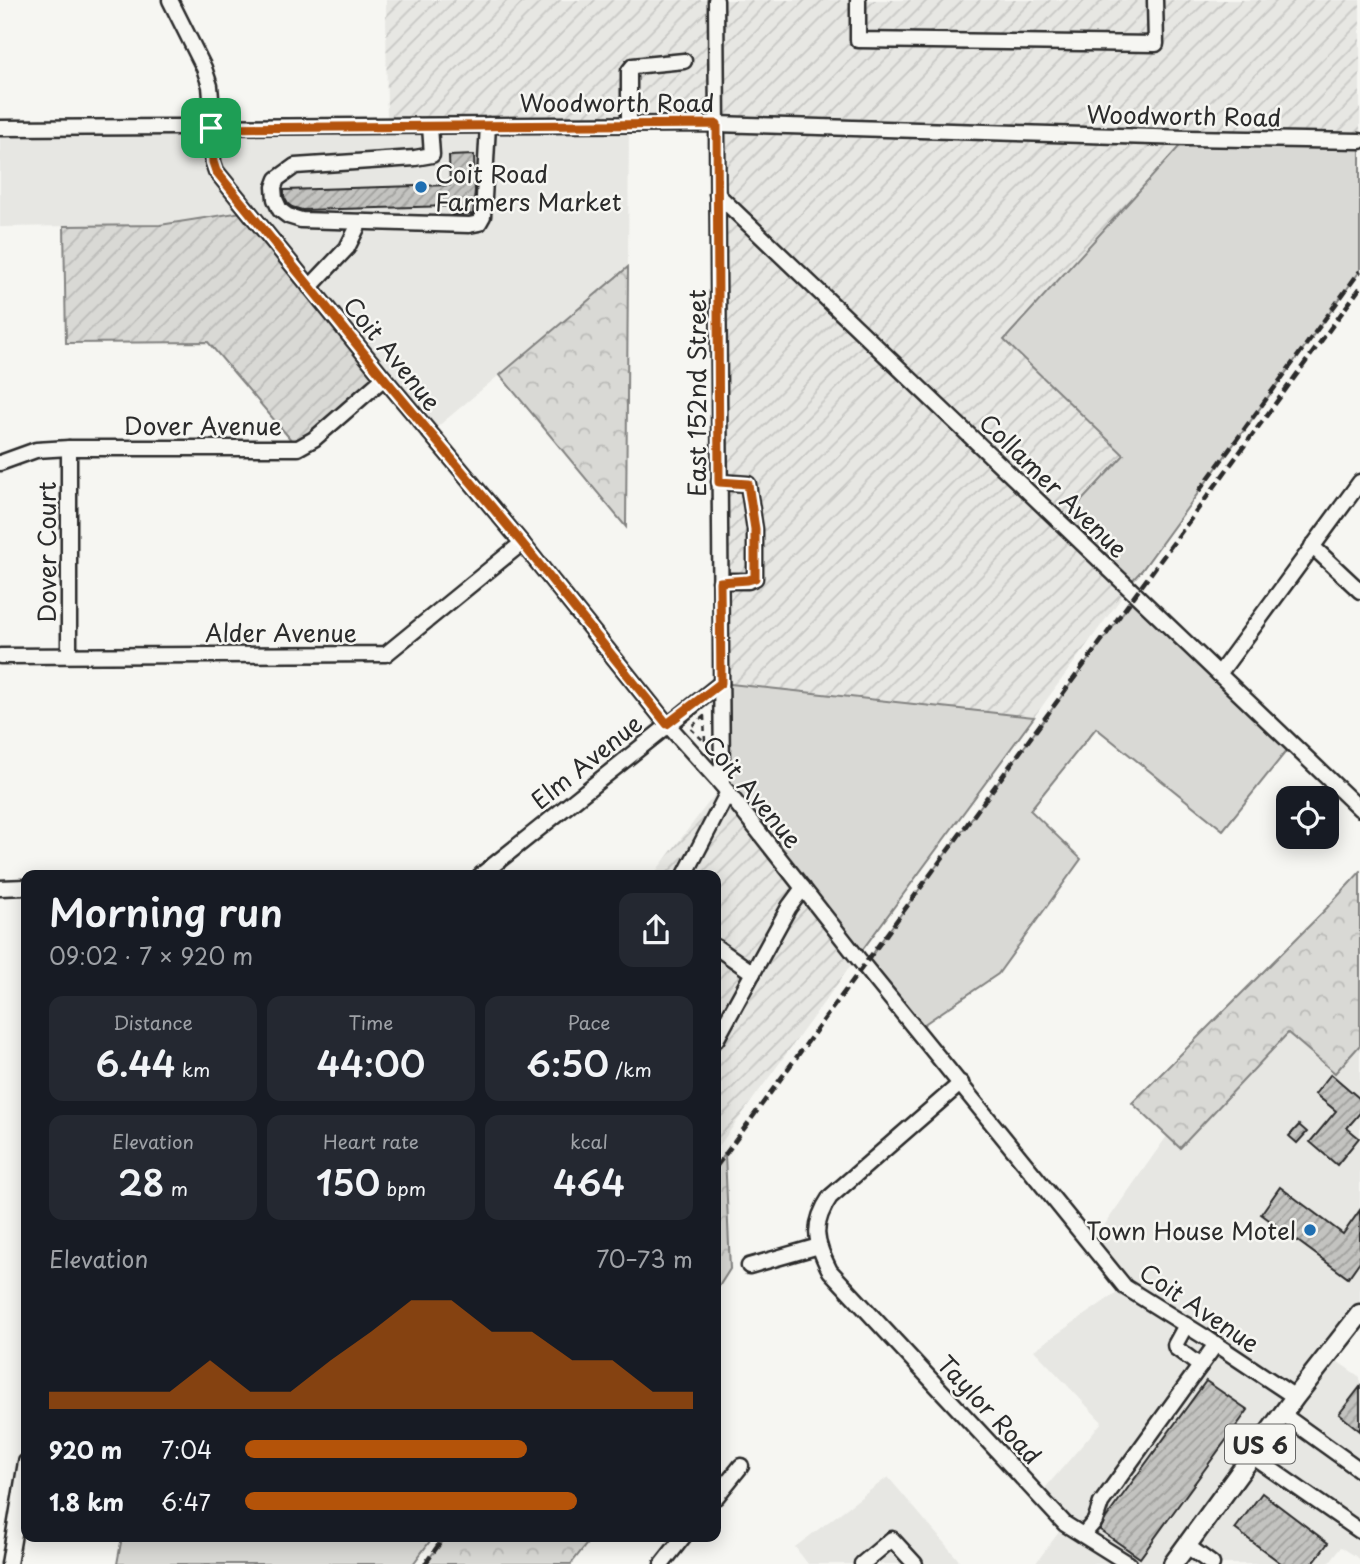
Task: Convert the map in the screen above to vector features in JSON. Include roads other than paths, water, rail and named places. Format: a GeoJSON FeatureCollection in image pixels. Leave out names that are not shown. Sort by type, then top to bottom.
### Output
{"type":"FeatureCollection","features":[{"type":"Feature","properties":{"kind":"main road","name":"US 6"},"geometry":{"type":"LineString","coordinates":[[1173,1564],[1295,1396],[1360,1314]]}},
{"type":"Feature","properties":{"kind":"street","name":"Coit Avenue"},"geometry":{"type":"LineString","coordinates":[[170,0],[204,68],[210,86],[213,162],[216,171],[667,724],[725,789],[857,957],[1125,1287],[1295,1396]]}},
{"type":"Feature","properties":{"kind":"street","name":"East 152nd Street"},"geometry":{"type":"LineString","coordinates":[[716,0],[721,683],[725,789]]}},
{"type":"Feature","properties":{"kind":"street"},"geometry":{"type":"LineString","coordinates":[[858,0],[858,40],[1156,44],[1154,0]]}},
{"type":"Feature","properties":{"kind":"street"},"geometry":{"type":"LineString","coordinates":[[629,124],[629,71],[634,66],[684,61]]}},
{"type":"Feature","properties":{"kind":"street","name":"Woodworth Road"},"geometry":{"type":"LineString","coordinates":[[0,128],[717,124],[1360,141]]}},
{"type":"Feature","properties":{"kind":"street"},"geometry":{"type":"LineString","coordinates":[[430,125],[432,155],[295,166],[278,179],[274,187],[280,210],[301,220],[469,225],[479,223],[483,216],[488,125]]}},
{"type":"Feature","properties":{"kind":"street","name":"Collamer Avenue"},"geometry":{"type":"LineString","coordinates":[[717,194],[1360,809]]}},
{"type":"Feature","properties":{"kind":"street"},"geometry":{"type":"LineString","coordinates":[[310,287],[347,248],[360,222]]}},
{"type":"Feature","properties":{"kind":"street","name":"Dover Avenue"},"geometry":{"type":"LineString","coordinates":[[0,463],[36,450],[69,448],[299,448],[314,439],[384,378]]}},
{"type":"Feature","properties":{"kind":"street","name":"Dover Court"},"geometry":{"type":"LineString","coordinates":[[69,448],[69,655]]}},
{"type":"Feature","properties":{"kind":"street"},"geometry":{"type":"LineString","coordinates":[[719,482],[748,484],[755,529],[755,578],[720,582]]}},
{"type":"Feature","properties":{"kind":"street"},"geometry":{"type":"LineString","coordinates":[[1219,674],[1360,482]]}},
{"type":"Feature","properties":{"kind":"street","name":"Alder Avenue"},"geometry":{"type":"LineString","coordinates":[[0,656],[386,654],[522,543]]}},
{"type":"Feature","properties":{"kind":"street"},"geometry":{"type":"LineString","coordinates":[[1312,546],[1360,591]]}},
{"type":"Feature","properties":{"kind":"street","name":"Elm Avenue"},"geometry":{"type":"LineString","coordinates":[[487,870],[721,683]]}},
{"type":"Feature","properties":{"kind":"street"},"geometry":{"type":"LineString","coordinates":[[687,870],[725,789]]}},
{"type":"Feature","properties":{"kind":"street"},"geometry":{"type":"LineString","coordinates":[[0,888],[21,887]]}},
{"type":"Feature","properties":{"kind":"street"},"geometry":{"type":"LineString","coordinates":[[721,1031],[789,906],[803,888]]}},
{"type":"Feature","properties":{"kind":"street"},"geometry":{"type":"LineString","coordinates":[[721,951],[753,973]]}},
{"type":"Feature","properties":{"kind":"street"},"geometry":{"type":"LineString","coordinates":[[749,1266],[819,1246],[816,1228],[818,1217],[830,1197],[961,1083]]}},
{"type":"Feature","properties":{"kind":"street","name":"Taylor Road"},"geometry":{"type":"LineString","coordinates":[[819,1246],[830,1271],[1065,1524],[1129,1564]]}},
{"type":"Feature","properties":{"kind":"street"},"geometry":{"type":"LineString","coordinates":[[1186,1325],[1175,1348],[1200,1366]]}},
{"type":"Feature","properties":{"kind":"street"},"geometry":{"type":"LineString","coordinates":[[1083,1535],[1095,1521],[1101,1503],[1216,1344]]}},
{"type":"Feature","properties":{"kind":"street"},"geometry":{"type":"LineString","coordinates":[[1282,1414],[1360,1470]]}},
{"type":"Feature","properties":{"kind":"street"},"geometry":{"type":"LineString","coordinates":[[1252,1456],[1360,1531]]}},
{"type":"Feature","properties":{"kind":"street"},"geometry":{"type":"LineString","coordinates":[[721,1491],[741,1466]]}},
{"type":"Feature","properties":{"kind":"street"},"geometry":{"type":"LineString","coordinates":[[9,1564],[21,1492]]}},
{"type":"Feature","properties":{"kind":"street"},"geometry":{"type":"LineString","coordinates":[[862,1564],[892,1539],[915,1564]]}},
{"type":"Feature","properties":{"kind":"street"},"geometry":{"type":"LineString","coordinates":[[663,1564],[680,1542]]}},
{"type":"Feature","properties":{"kind":"street"},"geometry":{"type":"LineString","coordinates":[[1186,1545],[1213,1564]]}},
{"type":"Feature","properties":{"kind":"railway"},"geometry":{"type":"LineString","coordinates":[[1199,491],[1360,271]]}},
{"type":"Feature","properties":{"kind":"railway"},"geometry":{"type":"LineString","coordinates":[[721,1160],[1360,288]]}},
{"type":"Feature","properties":{"kind":"railway"},"geometry":{"type":"LineString","coordinates":[[425,1564],[441,1542]]}},
{"type":"Feature","properties":{"kind":"place","name":"Coit Road Farmers Market"},"geometry":{"type":"Point","coordinates":[421,187]}},
{"type":"Feature","properties":{"kind":"place","name":"Town House Motel"},"geometry":{"type":"Point","coordinates":[1310,1230]}}]}
